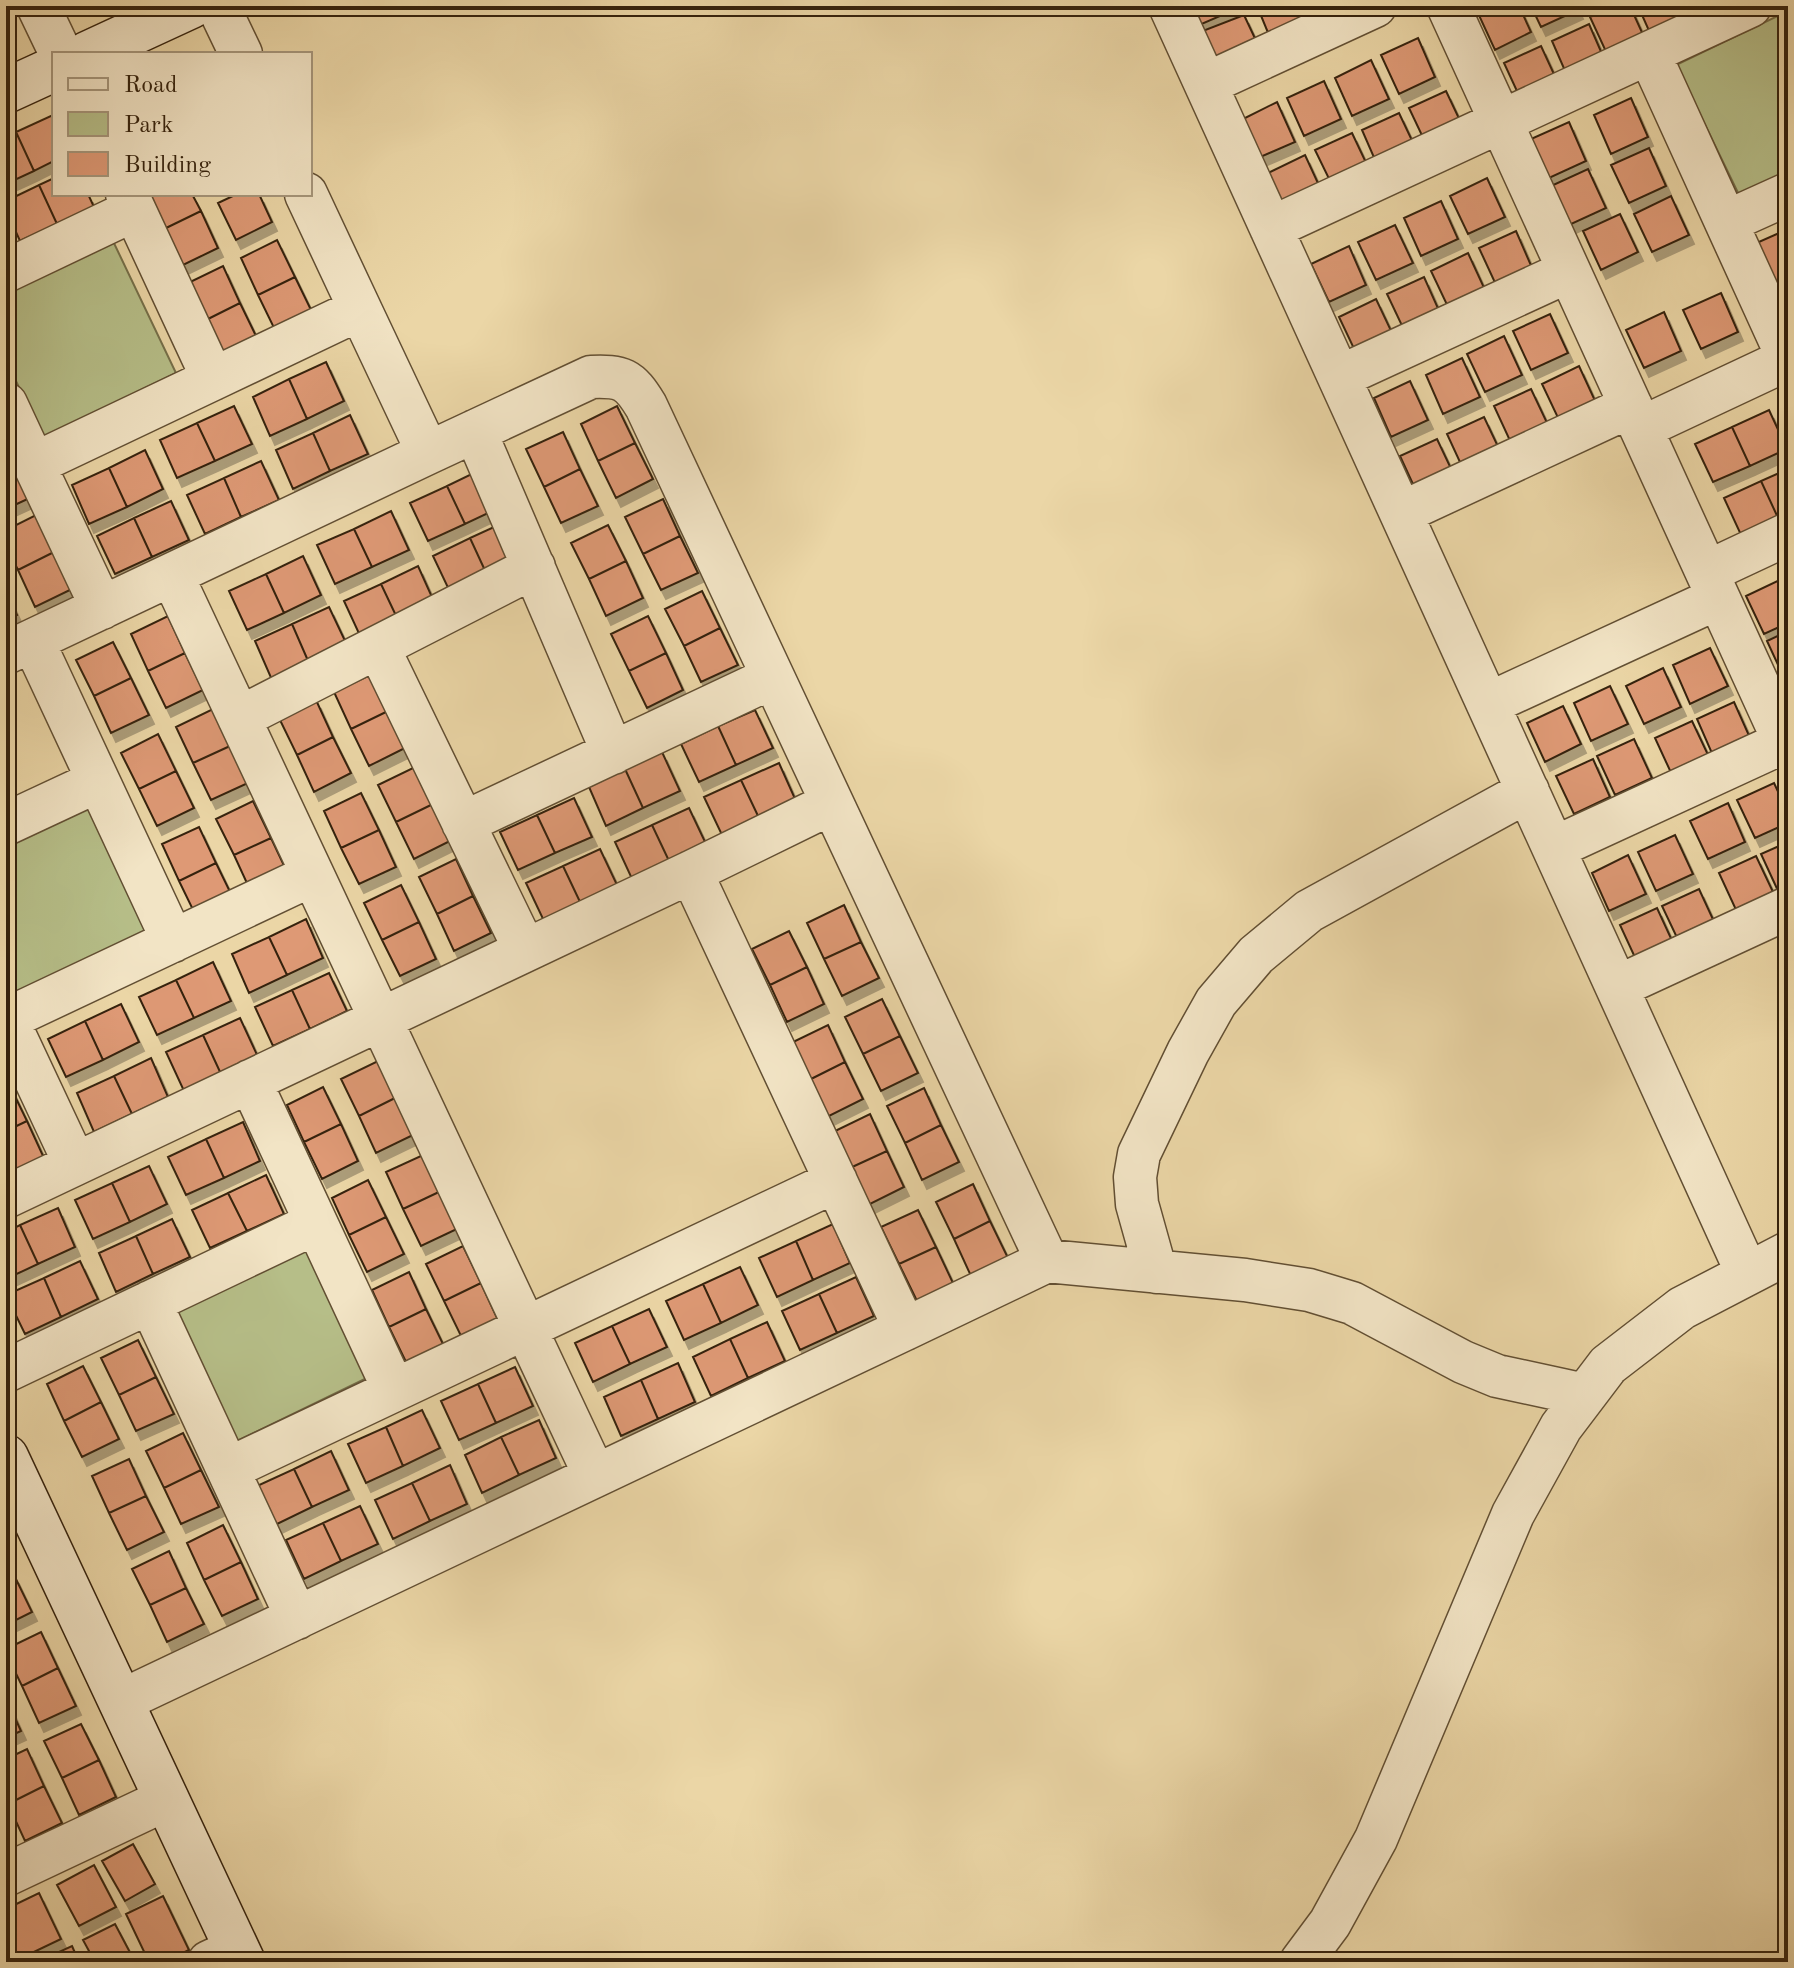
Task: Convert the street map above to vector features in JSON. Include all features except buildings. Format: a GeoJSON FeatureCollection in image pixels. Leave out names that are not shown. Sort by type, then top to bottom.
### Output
{"type":"FeatureCollection","features":[{"type":"Feature","properties":{"kind":"street"},"geometry":{"type":"LineString","coordinates":[[38,6],[60,52]]}},
{"type":"Feature","properties":{"kind":"street"},"geometry":{"type":"LineString","coordinates":[[91,52],[191,6]]}},
{"type":"Feature","properties":{"kind":"street"},"geometry":{"type":"LineString","coordinates":[[218,6],[240,52]]}},
{"type":"Feature","properties":{"kind":"street"},"geometry":{"type":"LineString","coordinates":[[1170,6],[1747,1273]]}},
{"type":"Feature","properties":{"kind":"street"},"geometry":{"type":"LineString","coordinates":[[1448,6],[1786,746],[1554,848]]}},
{"type":"Feature","properties":{"kind":"street"},"geometry":{"type":"LineString","coordinates":[[1271,228],[1750,6]]}},
{"type":"Feature","properties":{"kind":"street"},"geometry":{"type":"LineString","coordinates":[[1206,84],[1353,11]]}},
{"type":"Feature","properties":{"kind":"street"},"geometry":{"type":"LineString","coordinates":[[1401,513],[1788,359],[1649,53]]}},
{"type":"Feature","properties":{"kind":"street"},"geometry":{"type":"LineString","coordinates":[[6,91],[52,70]]}},
{"type":"Feature","properties":{"kind":"street"},"geometry":{"type":"LineString","coordinates":[[1726,222],[1788,194]]}},
{"type":"Feature","properties":{"kind":"street"},"geometry":{"type":"LineString","coordinates":[[307,196],[428,453]]}},
{"type":"Feature","properties":{"kind":"street"},"geometry":{"type":"LineString","coordinates":[[6,271],[130,202],[213,379]]}},
{"type":"Feature","properties":{"kind":"street"},"geometry":{"type":"LineString","coordinates":[[1339,377],[1569,271]]}},
{"type":"Feature","properties":{"kind":"street"},"geometry":{"type":"LineString","coordinates":[[34,464],[360,309]]}},
{"type":"Feature","properties":{"kind":"street"},"geometry":{"type":"LineString","coordinates":[[173,941],[98,781],[19,647],[591,377],[616,376],[636,389],[646,406],[1047,1261]]}},
{"type":"Feature","properties":{"kind":"street"},"geometry":{"type":"LineString","coordinates":[[6,404],[102,608]]}},
{"type":"Feature","properties":{"kind":"street"},"geometry":{"type":"LineString","coordinates":[[475,431],[613,753]]}},
{"type":"Feature","properties":{"kind":"street"},"geometry":{"type":"LineString","coordinates":[[1488,704],[1712,585],[1788,534]]}},
{"type":"Feature","properties":{"kind":"street"},"geometry":{"type":"LineString","coordinates":[[239,718],[534,567]]}},
{"type":"Feature","properties":{"kind":"street"},"geometry":{"type":"LineString","coordinates":[[172,575],[595,1476]]}},
{"type":"Feature","properties":{"kind":"street"},"geometry":{"type":"LineString","coordinates":[[378,647],[525,950]]}},
{"type":"Feature","properties":{"kind":"street"},"geometry":{"type":"LineString","coordinates":[[463,823],[773,677]]}},
{"type":"Feature","properties":{"kind":"street"},"geometry":{"type":"LineString","coordinates":[[6,824],[98,781]]}},
{"type":"Feature","properties":{"kind":"street"},"geometry":{"type":"LineString","coordinates":[[1156,1272],[1137,1204],[1135,1177],[1139,1154],[1216,1002],[1256,955],[1309,911],[1528,791]]}},
{"type":"Feature","properties":{"kind":"street"},"geometry":{"type":"LineString","coordinates":[[6,1197],[832,803]]}},
{"type":"Feature","properties":{"kind":"street"},"geometry":{"type":"LineString","coordinates":[[691,872],[905,1329]]}},
{"type":"Feature","properties":{"kind":"street"},"geometry":{"type":"LineString","coordinates":[[75,1164],[6,1018],[312,875]]}},
{"type":"Feature","properties":{"kind":"street"},"geometry":{"type":"LineString","coordinates":[[1617,987],[1788,908]]}},
{"type":"Feature","properties":{"kind":"street"},"geometry":{"type":"LineString","coordinates":[[250,1081],[394,1390]]}},
{"type":"Feature","properties":{"kind":"street"},"geometry":{"type":"LineString","coordinates":[[228,1469],[836,1181]]}},
{"type":"Feature","properties":{"kind":"street"},"geometry":{"type":"LineString","coordinates":[[6,1371],[316,1223]]}},
{"type":"Feature","properties":{"kind":"street"},"geometry":{"type":"LineString","coordinates":[[1301,1962],[1330,1923],[1376,1839],[1513,1514],[1561,1427],[1608,1365],[1682,1308],[1788,1253]]}},
{"type":"Feature","properties":{"kind":"street"},"geometry":{"type":"LineString","coordinates":[[121,1701],[1047,1261],[1245,1280],[1309,1290],[1352,1303],[1463,1362],[1497,1376],[1585,1395]]}},
{"type":"Feature","properties":{"kind":"street"},"geometry":{"type":"LineString","coordinates":[[150,1302],[297,1618]]}},
{"type":"Feature","properties":{"kind":"street"},"geometry":{"type":"LineString","coordinates":[[6,1457],[16,1504],[121,1701],[167,1799],[230,1958]]}},
{"type":"Feature","properties":{"kind":"street"},"geometry":{"type":"LineString","coordinates":[[6,1875],[167,1799]]}},
{"type":"Feature","properties":{"kind":"green space"},"geometry":{"type":"Polygon","coordinates":[[[1788,11],[1788,176],[1741,199],[1676,65],[1788,11]]]}},
{"type":"Feature","properties":{"kind":"green space"},"geometry":{"type":"Polygon","coordinates":[[[112,239],[176,373],[43,438],[6,360],[6,290],[112,239]]]}},
{"type":"Feature","properties":{"kind":"green space"},"geometry":{"type":"Polygon","coordinates":[[[85,800],[150,934],[16,999],[6,978],[6,839],[85,800]]]}},
{"type":"Feature","properties":{"kind":"green space"},"geometry":{"type":"Polygon","coordinates":[[[306,1242],[371,1376],[237,1441],[173,1307],[306,1242]]]}}]}
